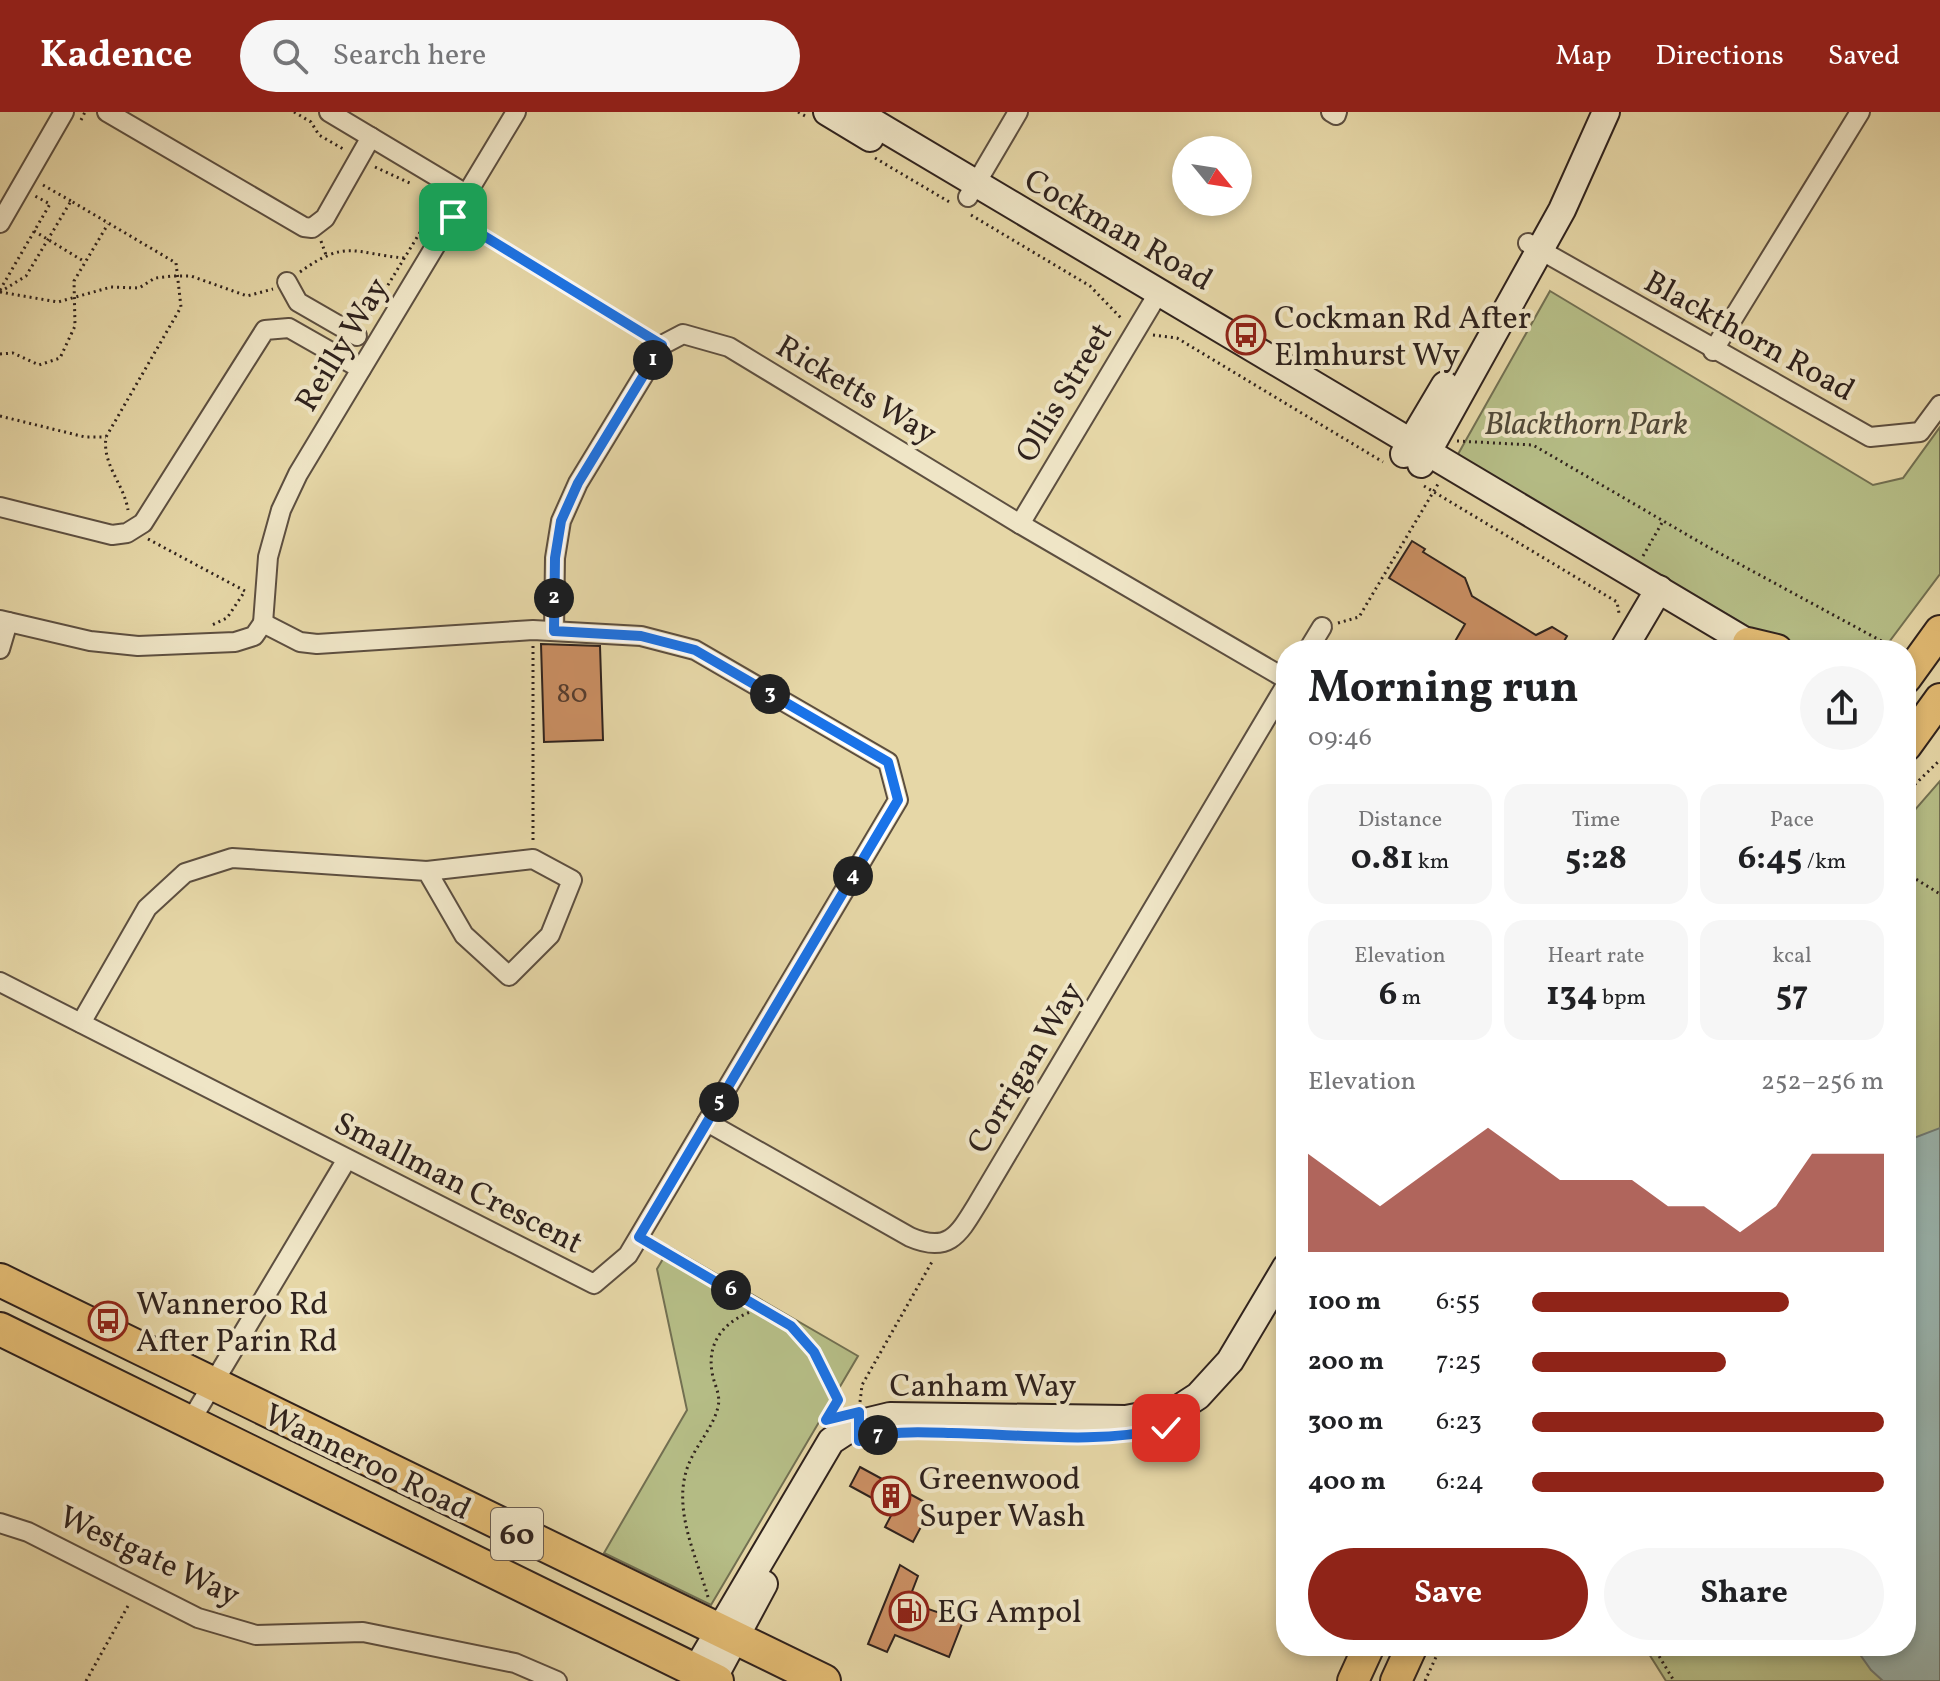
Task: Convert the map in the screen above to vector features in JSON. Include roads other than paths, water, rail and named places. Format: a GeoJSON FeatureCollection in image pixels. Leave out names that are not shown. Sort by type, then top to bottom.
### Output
{"type":"FeatureCollection","features":[{"type":"Feature","properties":{"kind":"highway","name":"Wanneroo Road"},"geometry":{"type":"LineString","coordinates":[[0,1280],[212,1384],[722,1625],[824,1681]]}},
{"type":"Feature","properties":{"kind":"highway","name":"Wanneroo Road"},"geometry":{"type":"LineString","coordinates":[[0,1329],[709,1677]]}},
{"type":"Feature","properties":{"kind":"main road","name":"Cockman Road"},"geometry":{"type":"LineString","coordinates":[[827,112],[972,191],[1154,300],[1420,449],[1662,600],[1732,640]]}},
{"type":"Feature","properties":{"kind":"main road","name":"Cockman Road"},"geometry":{"type":"LineString","coordinates":[[856,112],[972,191]]}},
{"type":"Feature","properties":{"kind":"main road"},"geometry":{"type":"LineString","coordinates":[[1534,246],[1589,112]]}},
{"type":"Feature","properties":{"kind":"main road"},"geometry":{"type":"LineString","coordinates":[[1420,449],[1606,112]]}},
{"type":"Feature","properties":{"kind":"main road"},"geometry":{"type":"LineString","coordinates":[[1631,640],[1662,600]]}},
{"type":"Feature","properties":{"kind":"main road"},"geometry":{"type":"LineString","coordinates":[[1646,640],[1662,600]]}},
{"type":"Feature","properties":{"kind":"main road"},"geometry":{"type":"LineString","coordinates":[[1916,664],[1940,631]]}},
{"type":"Feature","properties":{"kind":"main road"},"geometry":{"type":"LineString","coordinates":[[1916,711],[1940,697]]}},
{"type":"Feature","properties":{"kind":"main road"},"geometry":{"type":"LineString","coordinates":[[1916,732],[1940,697]]}},
{"type":"Feature","properties":{"kind":"main road","name":"Canham Way"},"geometry":{"type":"LineString","coordinates":[[709,1677],[722,1625],[823,1450],[858,1418],[1126,1419],[1178,1409],[1198,1396],[1230,1361],[1276,1284]]}},
{"type":"Feature","properties":{"kind":"main road","name":"Canham Way"},"geometry":{"type":"LineString","coordinates":[[722,1625],[832,1464],[850,1446],[873,1436],[901,1432],[1103,1436],[1139,1435],[1166,1428],[1191,1418],[1232,1385],[1276,1316]]}},
{"type":"Feature","properties":{"kind":"main road"},"geometry":{"type":"LineString","coordinates":[[1353,1681],[1364,1656]]}},
{"type":"Feature","properties":{"kind":"main road"},"geometry":{"type":"LineString","coordinates":[[1396,1681],[1407,1656]]}},
{"type":"Feature","properties":{"kind":"street"},"geometry":{"type":"LineString","coordinates":[[0,223],[64,112]]}},
{"type":"Feature","properties":{"kind":"street"},"geometry":{"type":"LineString","coordinates":[[107,112],[304,227],[312,228],[325,218],[371,137]]}},
{"type":"Feature","properties":{"kind":"street"},"geometry":{"type":"LineString","coordinates":[[329,112],[466,194]]}},
{"type":"Feature","properties":{"kind":"street","name":"Reilly Way"},"geometry":{"type":"LineString","coordinates":[[263,623],[268,557],[281,510],[298,474],[516,112]]}},
{"type":"Feature","properties":{"kind":"street"},"geometry":{"type":"LineString","coordinates":[[972,191],[1018,112]]}},
{"type":"Feature","properties":{"kind":"street"},"geometry":{"type":"LineString","coordinates":[[1713,351],[1860,112]]}},
{"type":"Feature","properties":{"kind":"street","name":"Blackthorn Road"},"geometry":{"type":"LineString","coordinates":[[1534,246],[1713,351],[1870,437],[1920,432],[1940,405]]}},
{"type":"Feature","properties":{"kind":"street"},"geometry":{"type":"LineString","coordinates":[[287,282],[298,302],[357,336]]}},
{"type":"Feature","properties":{"kind":"street","name":"Ollis Street"},"geometry":{"type":"LineString","coordinates":[[1020,524],[1154,300]]}},
{"type":"Feature","properties":{"kind":"street"},"geometry":{"type":"LineString","coordinates":[[0,507],[112,535],[127,533],[143,523],[265,330],[276,326],[289,328],[361,369]]}},
{"type":"Feature","properties":{"kind":"street","name":"Ricketts Way"},"geometry":{"type":"LineString","coordinates":[[554,631],[555,558],[561,521],[578,483],[662,345],[683,334],[729,347],[1020,524],[1276,673]]}},
{"type":"Feature","properties":{"kind":"street"},"geometry":{"type":"LineString","coordinates":[[0,649],[4,621],[90,641],[138,646],[235,642],[254,636],[263,623],[300,642],[317,644],[554,631]]}},
{"type":"Feature","properties":{"kind":"street"},"geometry":{"type":"LineString","coordinates":[[1314,640],[1322,627]]}},
{"type":"Feature","properties":{"kind":"street","name":"Smallman Crescent"},"geometry":{"type":"LineString","coordinates":[[0,982],[594,1284],[628,1255],[898,800],[888,762],[695,650],[641,636],[554,631]]}},
{"type":"Feature","properties":{"kind":"street","name":"Corrigan Way"},"geometry":{"type":"LineString","coordinates":[[707,1122],[910,1237],[926,1244],[944,1242],[954,1236],[978,1203],[1276,702]]}},
{"type":"Feature","properties":{"kind":"street"},"geometry":{"type":"LineString","coordinates":[[81,1023],[147,908],[185,873],[232,858],[427,871],[533,859],[572,880],[550,935],[509,976],[464,935],[427,871]]}},
{"type":"Feature","properties":{"kind":"street"},"geometry":{"type":"LineString","coordinates":[[190,1422],[347,1159]]}},
{"type":"Feature","properties":{"kind":"street","name":"Westgate Way"},"geometry":{"type":"LineString","coordinates":[[0,1523],[28,1532],[198,1618],[256,1635],[363,1632],[515,1663],[557,1681]]}},
{"type":"Feature","properties":{"kind":"water"},"geometry":{"type":"Polygon","coordinates":[[[1940,1128],[1940,1681],[1883,1681],[1861,1656],[1916,1656],[1916,1137],[1940,1128]]]}},
{"type":"Feature","properties":{"kind":"place","name":"Cockman Rd After Elmhurst Wy"},"geometry":{"type":"Point","coordinates":[1246,335]}},
{"type":"Feature","properties":{"kind":"place","name":"Wanneroo Rd After Parin Rd"},"geometry":{"type":"Point","coordinates":[108,1321]}},
{"type":"Feature","properties":{"kind":"place","name":"Greenwood Super Wash"},"geometry":{"type":"Point","coordinates":[891,1496]}},
{"type":"Feature","properties":{"kind":"place","name":"EG Ampol"},"geometry":{"type":"Point","coordinates":[909,1611]}},
{"type":"Feature","properties":{"kind":"park label","name":"Blackthorn Park"},"geometry":{"type":"Point","coordinates":[1586,423]}}]}
